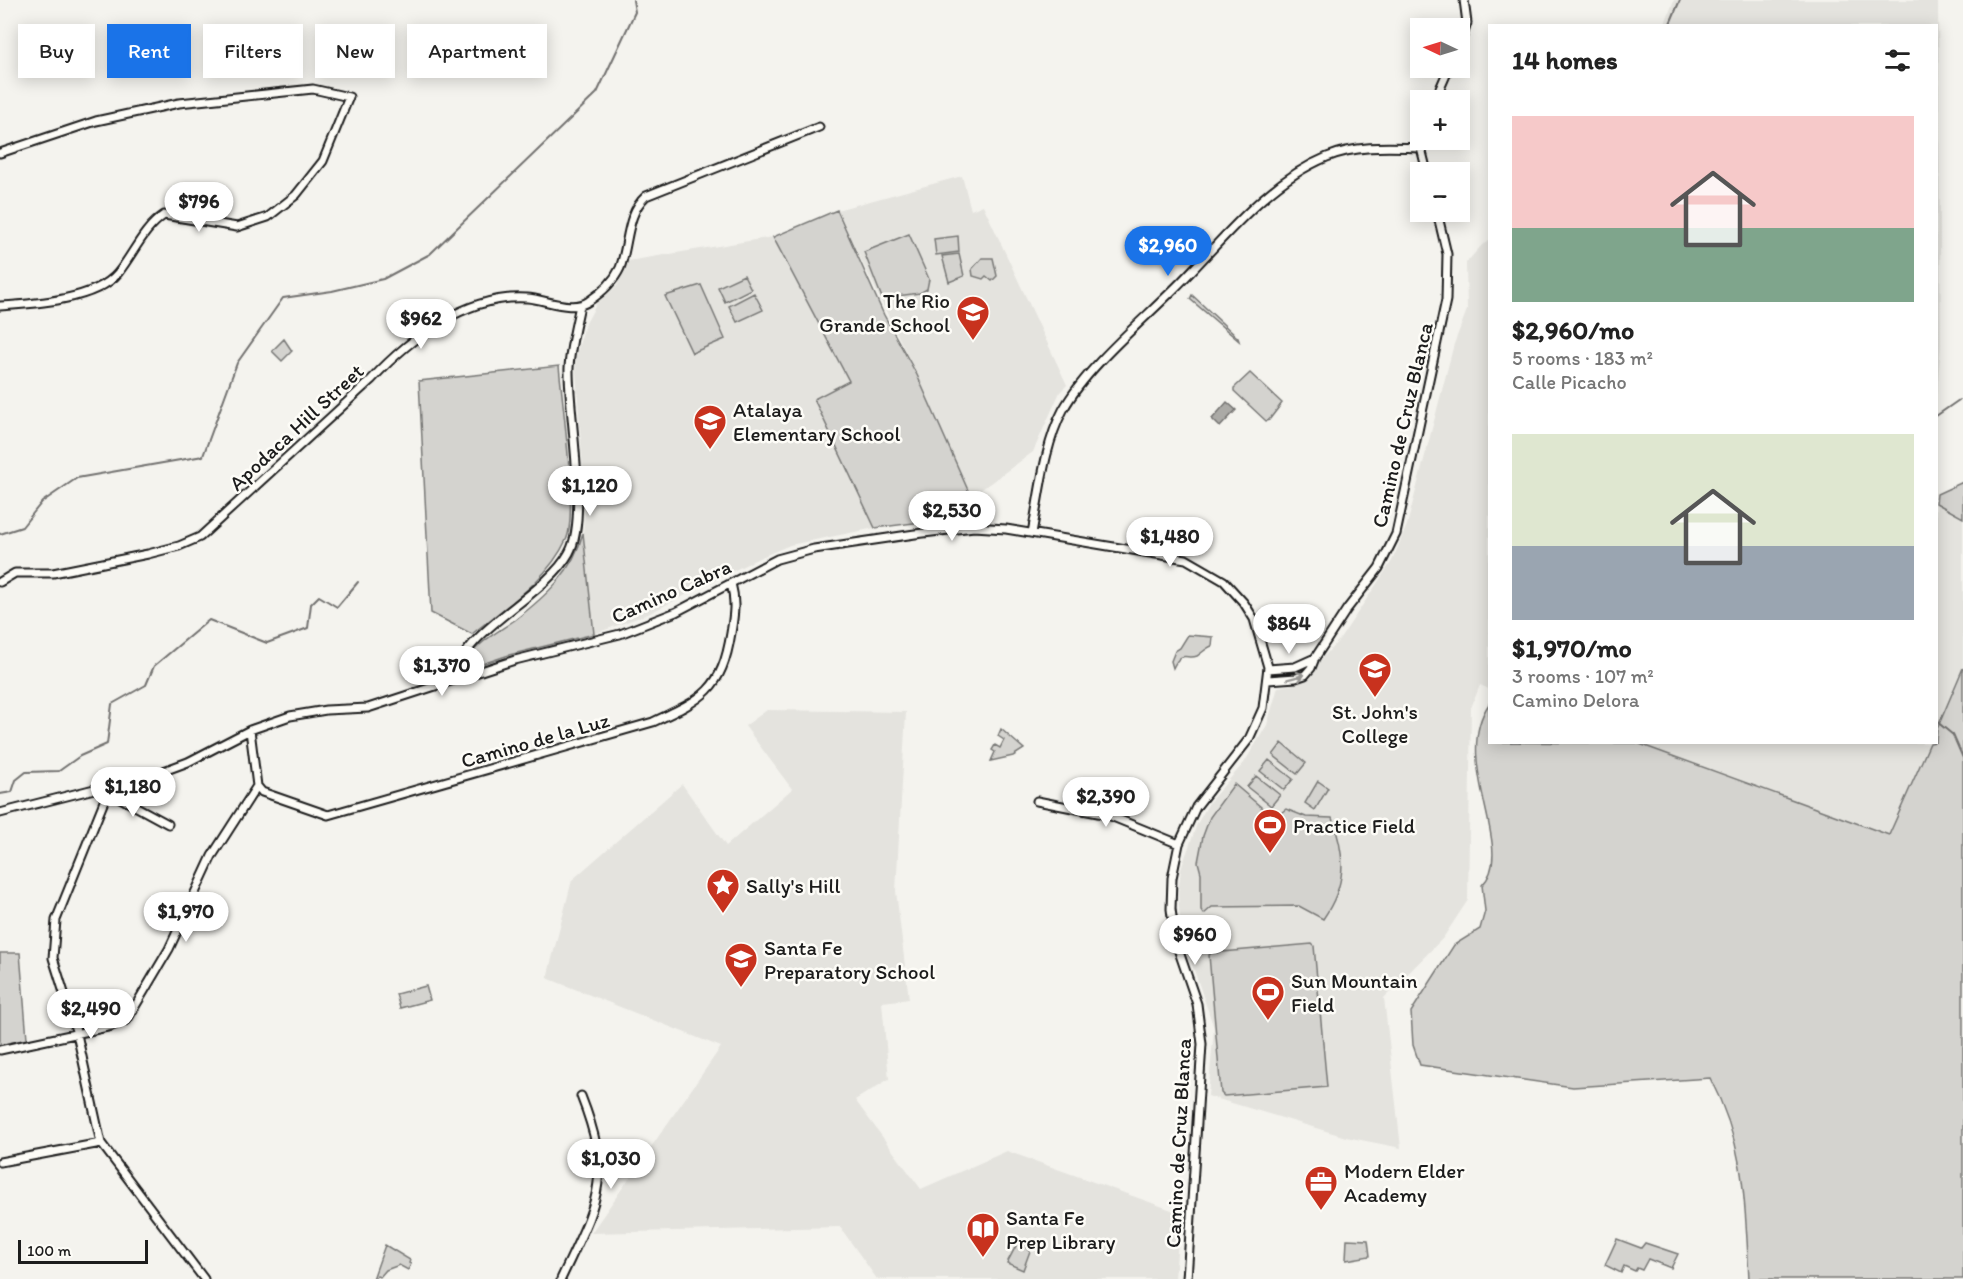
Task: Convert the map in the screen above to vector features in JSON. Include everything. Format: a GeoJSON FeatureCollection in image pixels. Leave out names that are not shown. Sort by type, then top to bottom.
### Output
{"type":"FeatureCollection","features":[{"type":"Feature","properties":{"kind":"street"},"geometry":{"type":"LineString","coordinates":[[1464,0],[1466,18]]}},
{"type":"Feature","properties":{"kind":"street"},"geometry":{"type":"LineString","coordinates":[[0,153],[96,121],[179,103],[313,89],[349,97],[323,161],[296,195],[268,218],[237,227],[164,215],[152,223],[117,275],[96,288],[42,303],[0,306]]}},
{"type":"Feature","properties":{"kind":"street"},"geometry":{"type":"LineString","coordinates":[[456,679],[461,658],[476,640],[526,600],[561,565],[575,539],[578,514],[569,366],[580,305],[610,283],[619,270],[635,211],[646,196],[819,127]]}},
{"type":"Feature","properties":{"kind":"street"},"geometry":{"type":"LineString","coordinates":[[1032,532],[1054,430],[1071,398],[1103,361],[1242,220],[1288,179],[1328,157],[1358,148],[1410,148]]}},
{"type":"Feature","properties":{"kind":"street","name":"Camino de Cruz Blanca"},"geometry":{"type":"LineString","coordinates":[[1186,1279],[1202,1044],[1197,1004],[1180,961],[1172,924],[1170,894],[1179,844],[1196,807],[1254,731],[1263,708],[1268,675],[1305,675],[1354,599],[1379,568],[1396,534],[1446,300],[1447,254],[1439,222]]}},
{"type":"Feature","properties":{"kind":"street","name":"Apodaca Hill Street"},"geometry":{"type":"LineString","coordinates":[[0,582],[15,573],[53,573],[148,555],[200,537],[371,380],[394,355],[440,321],[483,305],[512,298],[527,297],[580,305]]}},
{"type":"Feature","properties":{"kind":"street","name":"Camino Cabra"},"geometry":{"type":"LineString","coordinates":[[0,813],[110,788],[188,762],[250,730],[308,712],[368,708],[515,660],[591,643],[637,628],[676,612],[777,559],[833,546],[974,527],[1032,532],[1186,559],[1215,574],[1236,593],[1254,619],[1264,648],[1268,675]]}},
{"type":"Feature","properties":{"kind":"street","name":"Camino de la Luz"},"geometry":{"type":"LineString","coordinates":[[257,786],[262,792],[328,815],[653,722],[685,707],[703,694],[722,672],[735,606],[731,583]]}},
{"type":"Feature","properties":{"kind":"street"},"geometry":{"type":"LineString","coordinates":[[1268,675],[1315,658]]}},
{"type":"Feature","properties":{"kind":"street"},"geometry":{"type":"LineString","coordinates":[[0,1050],[121,1023],[130,1016],[169,949],[212,856],[257,786],[250,730]]}},
{"type":"Feature","properties":{"kind":"street"},"geometry":{"type":"LineString","coordinates":[[168,824],[110,788],[56,920],[53,958],[77,1034],[101,1143],[204,1279]]}},
{"type":"Feature","properties":{"kind":"street"},"geometry":{"type":"LineString","coordinates":[[1037,801],[1108,815],[1179,844]]}},
{"type":"Feature","properties":{"kind":"street"},"geometry":{"type":"LineString","coordinates":[[561,1279],[599,1191],[599,1160],[581,1096]]}},
{"type":"Feature","properties":{"kind":"street"},"geometry":{"type":"LineString","coordinates":[[0,1162],[101,1143]]}},
{"type":"Feature","properties":{"kind":"shaded area"},"geometry":{"type":"Polygon","coordinates":[[[1674,0],[1938,0],[1941,345],[1938,382],[1938,24],[1665,24],[1674,0]]]}},
{"type":"Feature","properties":{"kind":"shaded area","name":"The Rio Grande School"},"geometry":{"type":"Polygon","coordinates":[[[962,176],[971,210],[983,205],[1067,385],[1060,392],[1033,452],[971,497],[917,375],[837,210],[962,176]]]}},
{"type":"Feature","properties":{"kind":"shaded area"},"geometry":{"type":"Polygon","coordinates":[[[837,210],[884,315],[917,375],[971,497],[937,520],[875,528],[814,399],[849,381],[773,237],[837,210]]]}},
{"type":"Feature","properties":{"kind":"shaded area"},"geometry":{"type":"Polygon","coordinates":[[[909,234],[929,279],[927,289],[920,293],[882,298],[864,252],[909,234]]]}},
{"type":"Feature","properties":{"kind":"shaded area"},"geometry":{"type":"Polygon","coordinates":[[[958,236],[959,252],[936,255],[934,239],[958,236]]]}},
{"type":"Feature","properties":{"kind":"shaded area","name":"Atalaya Elementary School"},"geometry":{"type":"Polygon","coordinates":[[[773,237],[849,381],[814,399],[875,528],[790,545],[759,558],[648,614],[594,634],[583,533],[585,502],[575,358],[585,325],[597,303],[617,286],[628,261],[773,237]]]}},
{"type":"Feature","properties":{"kind":"shaded area","name":"St. John's College"},"geometry":{"type":"Polygon","coordinates":[[[1488,242],[1488,689],[1480,685],[1471,708],[1468,900],[1443,938],[1384,998],[1401,1148],[1346,1137],[1208,1096],[1214,1028],[1181,932],[1178,894],[1181,869],[1197,824],[1210,801],[1244,763],[1267,725],[1278,687],[1299,683],[1340,639],[1392,561],[1407,525],[1454,344],[1467,310],[1466,263],[1488,242]]]}},
{"type":"Feature","properties":{"kind":"shaded area"},"geometry":{"type":"Polygon","coordinates":[[[959,254],[964,276],[949,282],[942,256],[959,254]]]}},
{"type":"Feature","properties":{"kind":"shaded area"},"geometry":{"type":"Polygon","coordinates":[[[982,258],[993,258],[997,276],[992,281],[986,276],[983,279],[973,276],[972,269],[982,258]]]}},
{"type":"Feature","properties":{"kind":"shaded area"},"geometry":{"type":"Polygon","coordinates":[[[744,275],[751,289],[725,302],[718,287],[744,275]]]}},
{"type":"Feature","properties":{"kind":"shaded area"},"geometry":{"type":"Polygon","coordinates":[[[701,285],[725,339],[692,353],[665,296],[701,285]]]}},
{"type":"Feature","properties":{"kind":"shaded area"},"geometry":{"type":"Polygon","coordinates":[[[754,293],[763,310],[737,322],[729,306],[754,293]]]}},
{"type":"Feature","properties":{"kind":"shaded area"},"geometry":{"type":"Polygon","coordinates":[[[1192,295],[1238,338],[1239,341],[1190,299],[1192,295]]]}},
{"type":"Feature","properties":{"kind":"shaded area"},"geometry":{"type":"Polygon","coordinates":[[[284,339],[292,351],[282,361],[272,351],[284,339]]]}},
{"type":"Feature","properties":{"kind":"shaded area"},"geometry":{"type":"Polygon","coordinates":[[[559,366],[570,483],[569,527],[566,540],[548,568],[525,592],[472,634],[431,613],[419,381],[559,366]]]}},
{"type":"Feature","properties":{"kind":"shaded area"},"geometry":{"type":"Polygon","coordinates":[[[1250,373],[1282,403],[1269,420],[1266,421],[1234,391],[1234,388],[1250,373]]]}},
{"type":"Feature","properties":{"kind":"shaded area"},"geometry":{"type":"Polygon","coordinates":[[[1227,402],[1236,410],[1220,427],[1212,419],[1227,402]]]}},
{"type":"Feature","properties":{"kind":"shaded area"},"geometry":{"type":"Polygon","coordinates":[[[1963,482],[1963,518],[1938,504],[1938,494],[1963,482]]]}},
{"type":"Feature","properties":{"kind":"shaded area"},"geometry":{"type":"Polygon","coordinates":[[[1938,504],[1963,517],[1963,669],[1938,725],[1938,504]]]}},
{"type":"Feature","properties":{"kind":"shaded area"},"geometry":{"type":"Polygon","coordinates":[[[583,533],[594,634],[509,655],[473,667],[467,666],[465,662],[476,649],[526,611],[557,582],[573,560],[583,533]]]}},
{"type":"Feature","properties":{"kind":"shaded area"},"geometry":{"type":"Polygon","coordinates":[[[1188,635],[1213,637],[1212,646],[1197,656],[1182,657],[1173,668],[1171,661],[1175,651],[1180,648],[1188,635]]]}},
{"type":"Feature","properties":{"kind":"shaded area"},"geometry":{"type":"Polygon","coordinates":[[[1963,668],[1963,1279],[1749,1279],[1742,1176],[1731,1128],[1710,1078],[1573,1087],[1420,1065],[1413,1045],[1411,1012],[1454,945],[1480,929],[1485,911],[1482,885],[1491,870],[1493,850],[1479,777],[1477,752],[1479,727],[1488,706],[1488,744],[1640,744],[1889,835],[1930,744],[1938,744],[1938,727],[1963,668]]]}},
{"type":"Feature","properties":{"kind":"shaded area","name":"Santa Fe Preparatory School"},"geometry":{"type":"Polygon","coordinates":[[[767,710],[906,712],[896,891],[909,999],[882,1002],[889,1079],[855,1100],[921,1189],[1007,1151],[1180,1213],[1175,1279],[877,1279],[840,1227],[591,1233],[721,1047],[547,978],[572,880],[682,784],[726,846],[792,789],[745,726],[767,710]]]}},
{"type":"Feature","properties":{"kind":"shaded area"},"geometry":{"type":"Polygon","coordinates":[[[1001,729],[1024,749],[1013,756],[991,761],[995,745],[1000,748],[1004,740],[998,736],[1001,729]]]}},
{"type":"Feature","properties":{"kind":"shaded area"},"geometry":{"type":"Polygon","coordinates":[[[1282,743],[1306,763],[1297,774],[1273,755],[1282,743]]]}},
{"type":"Feature","properties":{"kind":"shaded area"},"geometry":{"type":"Polygon","coordinates":[[[1639,744],[1931,744],[1890,836],[1639,744]]]}},
{"type":"Feature","properties":{"kind":"shaded area"},"geometry":{"type":"Polygon","coordinates":[[[1269,760],[1293,779],[1284,790],[1260,771],[1269,760]]]}},
{"type":"Feature","properties":{"kind":"shaded area"},"geometry":{"type":"Polygon","coordinates":[[[1256,776],[1280,795],[1271,806],[1247,787],[1256,776]]]}},
{"type":"Feature","properties":{"kind":"shaded area"},"geometry":{"type":"Polygon","coordinates":[[[1318,781],[1328,788],[1315,810],[1305,803],[1318,781]]]}},
{"type":"Feature","properties":{"kind":"shaded area","name":"Practice Field"},"geometry":{"type":"Polygon","coordinates":[[[1234,784],[1274,818],[1286,809],[1306,817],[1332,818],[1340,845],[1342,870],[1336,894],[1323,919],[1299,906],[1212,907],[1204,914],[1201,910],[1201,873],[1198,862],[1203,836],[1210,817],[1234,784]]]}},
{"type":"Feature","properties":{"kind":"shaded area","name":"Sun Mountain Field"},"geometry":{"type":"Polygon","coordinates":[[[1312,944],[1327,1087],[1224,1096],[1221,1093],[1209,955],[1312,944]]]}},
{"type":"Feature","properties":{"kind":"shaded area"},"geometry":{"type":"Polygon","coordinates":[[[0,953],[20,953],[27,1039],[0,1045],[0,953]]]}},
{"type":"Feature","properties":{"kind":"shaded area"},"geometry":{"type":"Polygon","coordinates":[[[426,986],[430,1000],[400,1008],[396,994],[426,986]]]}},
{"type":"Feature","properties":{"kind":"shaded area"},"geometry":{"type":"Polygon","coordinates":[[[1347,1239],[1368,1240],[1370,1256],[1346,1260],[1347,1239]]]}},
{"type":"Feature","properties":{"kind":"shaded area"},"geometry":{"type":"Polygon","coordinates":[[[1617,1239],[1641,1248],[1645,1243],[1678,1254],[1671,1268],[1648,1259],[1642,1270],[1637,1268],[1635,1271],[1624,1266],[1621,1273],[1605,1265],[1617,1239]]]}},
{"type":"Feature","properties":{"kind":"shaded area"},"geometry":{"type":"Polygon","coordinates":[[[1017,1244],[1024,1244],[1030,1251],[1023,1270],[1007,1263],[1017,1244]]]}},
{"type":"Feature","properties":{"kind":"shaded area"},"geometry":{"type":"Polygon","coordinates":[[[385,1245],[410,1260],[411,1264],[408,1270],[399,1265],[373,1279],[385,1245]]]}},
{"type":"Feature","properties":{"kind":"waterway"},"geometry":{"type":"LineString","coordinates":[[0,534],[22,527],[42,502],[77,478],[203,456],[237,363],[283,298],[332,291],[383,279],[430,254],[597,93],[635,12],[633,0]]}},
{"type":"Feature","properties":{"kind":"waterway"},"geometry":{"type":"LineString","coordinates":[[1670,24],[1680,0]]}},
{"type":"Feature","properties":{"kind":"waterway"},"geometry":{"type":"LineString","coordinates":[[1938,415],[1959,400]]}},
{"type":"Feature","properties":{"kind":"waterway"},"geometry":{"type":"LineString","coordinates":[[0,794],[12,792],[16,780],[26,772],[59,771],[80,756],[107,744],[112,704],[146,685],[154,666],[209,620],[267,643],[308,628],[311,604],[319,596],[337,607],[358,582]]}},
{"type":"Feature","properties":{"kind":"waterway"},"geometry":{"type":"LineString","coordinates":[[1938,723],[1953,735],[1963,758]]}},
{"type":"Feature","properties":{"kind":"place","name":"The Rio Grande School"},"geometry":{"type":"Point","coordinates":[973,341]}},
{"type":"Feature","properties":{"kind":"place","name":"Atalaya Elementary School"},"geometry":{"type":"Point","coordinates":[710,450]}},
{"type":"Feature","properties":{"kind":"place","name":"St. John's College"},"geometry":{"type":"Point","coordinates":[1375,698]}},
{"type":"Feature","properties":{"kind":"place","name":"Practice Field"},"geometry":{"type":"Point","coordinates":[1270,854]}},
{"type":"Feature","properties":{"kind":"place","name":"Sally's Hill"},"geometry":{"type":"Point","coordinates":[723,914]}},
{"type":"Feature","properties":{"kind":"place","name":"Santa Fe Preparatory School"},"geometry":{"type":"Point","coordinates":[741,988]}},
{"type":"Feature","properties":{"kind":"place","name":"Sun Mountain Field"},"geometry":{"type":"Point","coordinates":[1268,1021]}},
{"type":"Feature","properties":{"kind":"place","name":"Modern Elder Academy"},"geometry":{"type":"Point","coordinates":[1321,1211]}},
{"type":"Feature","properties":{"kind":"place","name":"Santa Fe Prep Library"},"geometry":{"type":"Point","coordinates":[983,1258]}}]}
